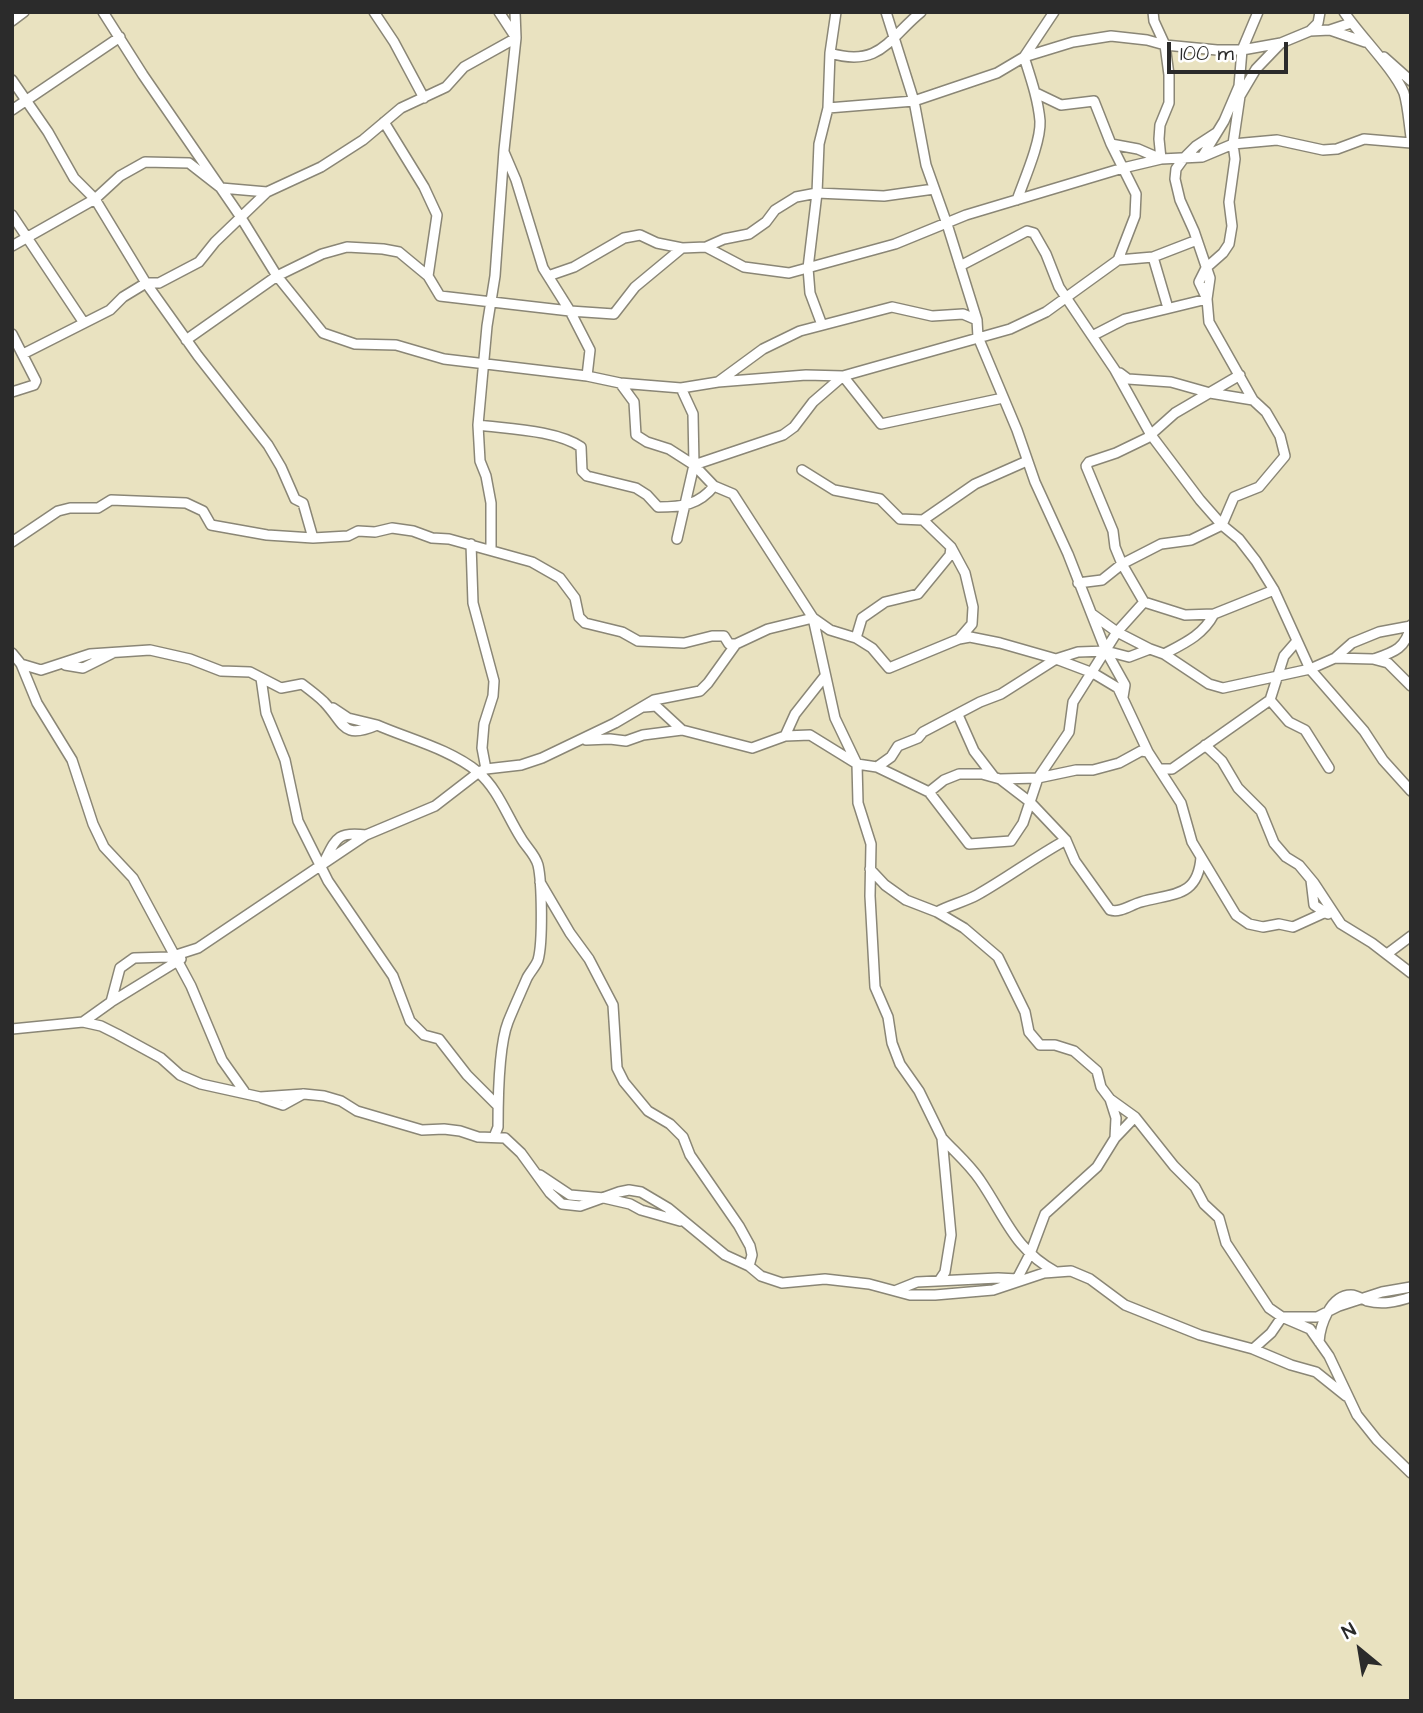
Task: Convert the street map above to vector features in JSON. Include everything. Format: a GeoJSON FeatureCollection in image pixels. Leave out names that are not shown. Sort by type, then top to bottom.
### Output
{"type":"FeatureCollection","features":[{"type":"Feature","properties":{"kind":"street"},"geometry":{"type":"LineString","coordinates":[[12,21],[24,12]]}},
{"type":"Feature","properties":{"kind":"street"},"geometry":{"type":"LineString","coordinates":[[103,12],[240,216],[277,276],[323,333],[355,344],[396,345],[444,359],[587,376],[620,383],[681,388],[718,382],[806,375],[843,376],[1022,324],[1046,312],[1118,260],[1153,257],[1197,240]]}},
{"type":"Feature","properties":{"kind":"street"},"geometry":{"type":"LineString","coordinates":[[374,12],[394,42],[424,98]]}},
{"type":"Feature","properties":{"kind":"street"},"geometry":{"type":"LineString","coordinates":[[499,12],[516,38]]}},
{"type":"Feature","properties":{"kind":"street"},"geometry":{"type":"LineString","coordinates":[[491,549],[491,503],[480,461],[478,425],[516,38],[514,12]]}},
{"type":"Feature","properties":{"kind":"street"},"geometry":{"type":"LineString","coordinates":[[822,325],[810,293],[808,268],[817,194],[819,144],[828,108],[830,53],[836,12]]}},
{"type":"Feature","properties":{"kind":"street"},"geometry":{"type":"LineString","coordinates":[[886,12],[914,101],[926,165],[977,320],[978,338],[1034,482],[1068,554],[1105,651],[1125,685],[1123,697]]}},
{"type":"Feature","properties":{"kind":"street"},"geometry":{"type":"LineString","coordinates":[[830,53],[848,59],[878,52],[894,40],[921,12]]}},
{"type":"Feature","properties":{"kind":"street"},"geometry":{"type":"LineString","coordinates":[[1024,58],[1054,12]]}},
{"type":"Feature","properties":{"kind":"street"},"geometry":{"type":"LineString","coordinates":[[1202,157],[1239,86],[1242,50],[1258,12]]}},
{"type":"Feature","properties":{"kind":"street"},"geometry":{"type":"LineString","coordinates":[[1310,32],[1318,23],[1320,12]]}},
{"type":"Feature","properties":{"kind":"street"},"geometry":{"type":"LineString","coordinates":[[1344,12],[1404,93],[1411,137]]}},
{"type":"Feature","properties":{"kind":"street"},"geometry":{"type":"LineString","coordinates":[[1147,40],[1153,17]]}},
{"type":"Feature","properties":{"kind":"street"},"geometry":{"type":"LineString","coordinates":[[1153,17],[1165,45],[1169,103],[1160,125],[1161,159]]}},
{"type":"Feature","properties":{"kind":"street"},"geometry":{"type":"LineString","coordinates":[[828,108],[914,101],[997,73],[1024,58],[1073,42],[1111,36],[1165,45],[1242,50],[1282,43],[1310,32],[1330,30],[1351,23]]}},
{"type":"Feature","properties":{"kind":"street"},"geometry":{"type":"LineString","coordinates":[[1330,30],[1366,43],[1411,82]]}},
{"type":"Feature","properties":{"kind":"street"},"geometry":{"type":"LineString","coordinates":[[12,110],[120,37]]}},
{"type":"Feature","properties":{"kind":"street"},"geometry":{"type":"LineString","coordinates":[[23,354],[110,310],[123,297],[146,284],[159,284],[199,262],[240,216],[267,191],[321,167],[363,140],[401,108],[446,87],[464,67],[516,38]]}},
{"type":"Feature","properties":{"kind":"street"},"geometry":{"type":"LineString","coordinates":[[1206,268],[1229,244],[1232,226],[1229,202],[1236,159],[1233,144],[1240,96],[1256,69],[1282,43]]}},
{"type":"Feature","properties":{"kind":"street"},"geometry":{"type":"LineString","coordinates":[[1017,200],[1040,125],[1036,93],[1024,58]]}},
{"type":"Feature","properties":{"kind":"street"},"geometry":{"type":"LineString","coordinates":[[12,80],[48,132],[74,178],[96,199],[146,284],[268,445],[295,499],[303,503],[313,538]]}},
{"type":"Feature","properties":{"kind":"street"},"geometry":{"type":"LineString","coordinates":[[1036,93],[1061,105],[1094,102],[1136,194],[1135,216],[1118,260]]}},
{"type":"Feature","properties":{"kind":"street"},"geometry":{"type":"LineString","coordinates":[[384,122],[424,187],[437,215],[428,276]]}},
{"type":"Feature","properties":{"kind":"street"},"geometry":{"type":"LineString","coordinates":[[1078,583],[1102,580],[1122,564],[1161,544],[1191,540],[1222,525],[1234,497],[1259,487],[1285,456],[1280,436],[1266,412],[1253,400],[1209,322],[1207,299],[1210,278],[1180,200],[1175,179],[1176,169],[1184,158],[1216,133]]}},
{"type":"Feature","properties":{"kind":"street"},"geometry":{"type":"LineString","coordinates":[[706,247],[750,268],[789,273],[895,244],[966,215],[1161,159],[1202,157],[1233,144],[1278,140],[1322,150],[1337,149],[1364,139],[1411,143]]}},
{"type":"Feature","properties":{"kind":"street"},"geometry":{"type":"LineString","coordinates":[[1111,144],[1138,149],[1161,159]]}},
{"type":"Feature","properties":{"kind":"street"},"geometry":{"type":"LineString","coordinates":[[504,150],[516,180],[539,258],[590,349],[587,376]]}},
{"type":"Feature","properties":{"kind":"street"},"geometry":{"type":"LineString","coordinates":[[12,246],[96,199],[120,176],[145,162],[189,163],[221,188],[267,191]]}},
{"type":"Feature","properties":{"kind":"street"},"geometry":{"type":"LineString","coordinates":[[548,276],[574,267],[624,237],[640,235],[657,243],[682,248],[706,247],[724,239],[749,234],[766,222],[775,210],[796,197],[817,194],[884,195],[934,189]]}},
{"type":"Feature","properties":{"kind":"street"},"geometry":{"type":"LineString","coordinates":[[12,215],[84,323]]}},
{"type":"Feature","properties":{"kind":"street"},"geometry":{"type":"LineString","coordinates":[[960,266],[1027,231],[1034,233],[1046,254],[1059,288],[1115,370],[1151,435],[1200,500],[1248,550],[1274,590],[1310,669],[1364,731],[1382,760],[1411,791]]}},
{"type":"Feature","properties":{"kind":"street"},"geometry":{"type":"LineString","coordinates":[[186,340],[277,276],[322,254],[347,247],[383,248],[399,252],[428,276],[440,296],[614,314],[635,287],[682,248]]}},
{"type":"Feature","properties":{"kind":"street"},"geometry":{"type":"LineString","coordinates":[[1153,257],[1168,308]]}},
{"type":"Feature","properties":{"kind":"street"},"geometry":{"type":"LineString","coordinates":[[1092,336],[1125,319],[1207,299]]}},
{"type":"Feature","properties":{"kind":"street"},"geometry":{"type":"LineString","coordinates":[[718,382],[763,349],[800,331],[892,306],[932,316],[963,314],[977,320]]}},
{"type":"Feature","properties":{"kind":"street"},"geometry":{"type":"LineString","coordinates":[[12,334],[36,381],[34,385],[12,393]]}},
{"type":"Feature","properties":{"kind":"street"},"geometry":{"type":"LineString","coordinates":[[1115,370],[1128,379],[1171,382],[1210,393],[1253,400]]}},
{"type":"Feature","properties":{"kind":"street"},"geometry":{"type":"LineString","coordinates":[[1240,375],[1175,413],[1151,435],[1116,453],[1089,462],[1086,466],[1113,531],[1115,547],[1122,564],[1144,602],[1185,615],[1214,614],[1274,590]]}},
{"type":"Feature","properties":{"kind":"street"},"geometry":{"type":"LineString","coordinates":[[843,376],[881,424],[1003,398]]}},
{"type":"Feature","properties":{"kind":"street"},"geometry":{"type":"LineString","coordinates":[[694,466],[783,436],[794,427],[813,401],[843,376]]}},
{"type":"Feature","properties":{"kind":"street"},"geometry":{"type":"LineString","coordinates":[[620,383],[634,402],[636,435],[647,442],[669,449],[694,466],[714,486],[733,494],[813,618],[835,718],[857,764],[858,803],[871,844],[876,987],[888,1017],[892,1042],[900,1064],[919,1091],[942,1138],[978,1178],[1017,1241],[1038,1262],[1056,1272]]}},
{"type":"Feature","properties":{"kind":"street"},"geometry":{"type":"LineString","coordinates":[[677,539],[694,466],[693,414],[681,388]]}},
{"type":"Feature","properties":{"kind":"street"},"geometry":{"type":"LineString","coordinates":[[478,425],[542,434],[575,443],[582,447],[582,471],[587,476],[636,488],[659,507],[686,506],[706,496],[714,486]]}},
{"type":"Feature","properties":{"kind":"street"},"geometry":{"type":"LineString","coordinates":[[802,470],[834,490],[880,499],[900,519],[923,520],[975,484],[1027,461]]}},
{"type":"Feature","properties":{"kind":"street"},"geometry":{"type":"LineString","coordinates":[[12,542],[58,512],[70,508],[98,508],[111,499],[186,503],[203,511],[211,525],[267,535],[313,538],[348,536],[358,531],[375,532],[393,528],[491,549],[532,562],[560,578],[575,598],[579,617],[585,623],[622,632],[638,641],[684,643],[724,636],[729,644],[736,644],[768,629],[813,618],[830,630],[856,638],[873,648],[889,668],[959,639],[970,637],[1000,643],[1093,673],[1118,688],[1149,752],[1181,803],[1192,842],[1236,915],[1249,924],[1263,927],[1279,924],[1293,927],[1326,912]]}},
{"type":"Feature","properties":{"kind":"street"},"geometry":{"type":"LineString","coordinates":[[923,520],[951,547],[965,573],[973,607],[972,624],[959,639]]}},
{"type":"Feature","properties":{"kind":"street"},"geometry":{"type":"LineString","coordinates":[[471,544],[473,603],[494,681],[493,696],[484,724],[482,771]]}},
{"type":"Feature","properties":{"kind":"street"},"geometry":{"type":"LineString","coordinates":[[856,638],[862,618],[885,602],[918,594],[950,555],[951,547]]}},
{"type":"Feature","properties":{"kind":"street"},"geometry":{"type":"LineString","coordinates":[[580,740],[626,741],[643,735],[682,730],[752,748],[785,736],[810,735],[857,764],[877,767],[929,792],[968,844],[1011,841],[1023,823],[1038,778],[1069,732],[1073,702],[1117,632],[1144,602]]}},
{"type":"Feature","properties":{"kind":"street"},"geometry":{"type":"LineString","coordinates":[[1092,614],[1117,632],[1164,654],[1209,684],[1223,688],[1310,669],[1335,658],[1352,643],[1380,632],[1411,626],[1408,636],[1396,651],[1373,659]]}},
{"type":"Feature","properties":{"kind":"street"},"geometry":{"type":"LineString","coordinates":[[1164,654],[1194,638],[1208,626],[1214,614]]}},
{"type":"Feature","properties":{"kind":"street"},"geometry":{"type":"LineString","coordinates":[[1159,769],[1171,769],[1270,699],[1284,656],[1297,642]]}},
{"type":"Feature","properties":{"kind":"street"},"geometry":{"type":"LineString","coordinates":[[83,1022],[366,835],[435,806],[482,771],[521,765],[580,740],[654,700],[700,691],[736,644]]}},
{"type":"Feature","properties":{"kind":"street"},"geometry":{"type":"LineString","coordinates":[[877,767],[891,757],[898,746],[918,738],[923,732],[980,702],[1001,694],[1056,659],[1078,653],[1105,651],[1129,657],[1150,649]]}},
{"type":"Feature","properties":{"kind":"street"},"geometry":{"type":"LineString","coordinates":[[21,664],[41,670],[90,654],[150,650],[190,659],[221,671],[250,672],[281,688],[302,684],[324,702],[345,728],[360,733],[377,725],[482,771],[538,865],[541,930],[538,962],[528,976],[508,1021],[503,1040],[498,1127],[494,1137]]}},
{"type":"Feature","properties":{"kind":"street"},"geometry":{"type":"LineString","coordinates":[[12,653],[21,664],[37,703],[72,760],[93,824],[104,847],[133,878],[191,986],[229,1074],[245,1093]]}},
{"type":"Feature","properties":{"kind":"street"},"geometry":{"type":"LineString","coordinates":[[1335,658],[1373,659],[1388,663],[1411,687]]}},
{"type":"Feature","properties":{"kind":"street"},"geometry":{"type":"LineString","coordinates":[[785,736],[795,714],[825,676]]}},
{"type":"Feature","properties":{"kind":"street"},"geometry":{"type":"LineString","coordinates":[[261,678],[266,713],[285,760],[298,821],[328,881],[393,976],[410,1021],[424,1035],[439,1039],[467,1075],[498,1106]]}},
{"type":"Feature","properties":{"kind":"street"},"geometry":{"type":"LineString","coordinates":[[1270,699],[1289,722],[1305,730],[1329,768]]}},
{"type":"Feature","properties":{"kind":"street"},"geometry":{"type":"LineString","coordinates":[[644,707],[656,706],[682,730]]}},
{"type":"Feature","properties":{"kind":"street"},"geometry":{"type":"LineString","coordinates":[[958,715],[974,751],[997,778],[1030,802],[1066,840],[1075,861],[1110,910],[1116,912],[1142,902],[1172,896],[1189,887],[1200,873],[1201,857]]}},
{"type":"Feature","properties":{"kind":"street"},"geometry":{"type":"LineString","coordinates":[[1205,745],[1222,761],[1238,788],[1261,811],[1274,843],[1310,879],[1330,904],[1340,924]]}},
{"type":"Feature","properties":{"kind":"street"},"geometry":{"type":"LineString","coordinates":[[929,792],[944,780],[959,775],[1038,778],[1076,769],[1093,770],[1119,763],[1141,751],[1149,752]]}},
{"type":"Feature","properties":{"kind":"street"},"geometry":{"type":"LineString","coordinates":[[322,866],[341,835],[366,835]]}},
{"type":"Feature","properties":{"kind":"street"},"geometry":{"type":"LineString","coordinates":[[937,912],[974,896],[1032,858],[1066,840]]}},
{"type":"Feature","properties":{"kind":"street"},"geometry":{"type":"LineString","coordinates":[[870,869],[885,886],[906,900],[937,912],[964,928],[998,957],[1025,1012],[1030,1032],[1040,1045],[1055,1045],[1074,1051],[1097,1071],[1101,1087],[1110,1098],[1135,1117],[1174,1166],[1195,1187],[1204,1204],[1219,1218],[1226,1243],[1269,1308],[1310,1329],[1329,1356],[1357,1415],[1377,1440],[1411,1473]]}},
{"type":"Feature","properties":{"kind":"street"},"geometry":{"type":"LineString","coordinates":[[538,879],[589,959],[613,1005],[617,1068],[624,1082],[648,1111],[670,1124],[682,1137],[690,1155],[750,1245],[752,1255],[749,1266]]}},
{"type":"Feature","properties":{"kind":"street"},"geometry":{"type":"LineString","coordinates":[[1310,879],[1314,905],[1411,973]]}},
{"type":"Feature","properties":{"kind":"street"},"geometry":{"type":"LineString","coordinates":[[1387,954],[1411,936]]}},
{"type":"Feature","properties":{"kind":"street"},"geometry":{"type":"LineString","coordinates":[[111,1002],[120,968],[134,958],[175,959]]}},
{"type":"Feature","properties":{"kind":"street"},"geometry":{"type":"LineString","coordinates":[[16,1027],[83,1022],[101,1026],[161,1058],[180,1075],[201,1084],[260,1097],[304,1094],[324,1096],[341,1101],[357,1111],[422,1130],[444,1129],[478,1137],[505,1138],[521,1153],[550,1193],[562,1203],[580,1206],[629,1190],[641,1192],[668,1208],[725,1255],[749,1266],[761,1276],[782,1283],[825,1279],[897,1290],[910,1295],[993,1290],[1020,1279],[1045,1214],[1097,1167],[1115,1138],[1135,1117]]}},
{"type":"Feature","properties":{"kind":"street"},"geometry":{"type":"LineString","coordinates":[[1110,1098],[1116,1118],[1115,1138]]}},
{"type":"Feature","properties":{"kind":"street"},"geometry":{"type":"LineString","coordinates":[[939,1281],[945,1272],[951,1235],[942,1138]]}},
{"type":"Feature","properties":{"kind":"street"},"geometry":{"type":"LineString","coordinates":[[604,1198],[630,1204],[688,1225]]}},
{"type":"Feature","properties":{"kind":"street"},"geometry":{"type":"LineString","coordinates":[[897,1290],[918,1282],[1020,1279],[1071,1271],[1090,1279],[1125,1305],[1200,1335],[1253,1349],[1291,1366],[1316,1372],[1346,1396]]}},
{"type":"Feature","properties":{"kind":"street"},"geometry":{"type":"LineString","coordinates":[[1282,1317],[1317,1317],[1382,1292],[1411,1287]]}},
{"type":"Feature","properties":{"kind":"street"},"geometry":{"type":"LineString","coordinates":[[1361,1299],[1376,1303],[1395,1303],[1411,1297]]}},
{"type":"Feature","properties":{"kind":"street"},"geometry":{"type":"LineString","coordinates":[[1319,1342],[1321,1326],[1327,1312]]}},
{"type":"Feature","properties":{"kind":"street"},"geometry":{"type":"LineString","coordinates":[[1253,1349],[1271,1333],[1282,1317]]}}]}
